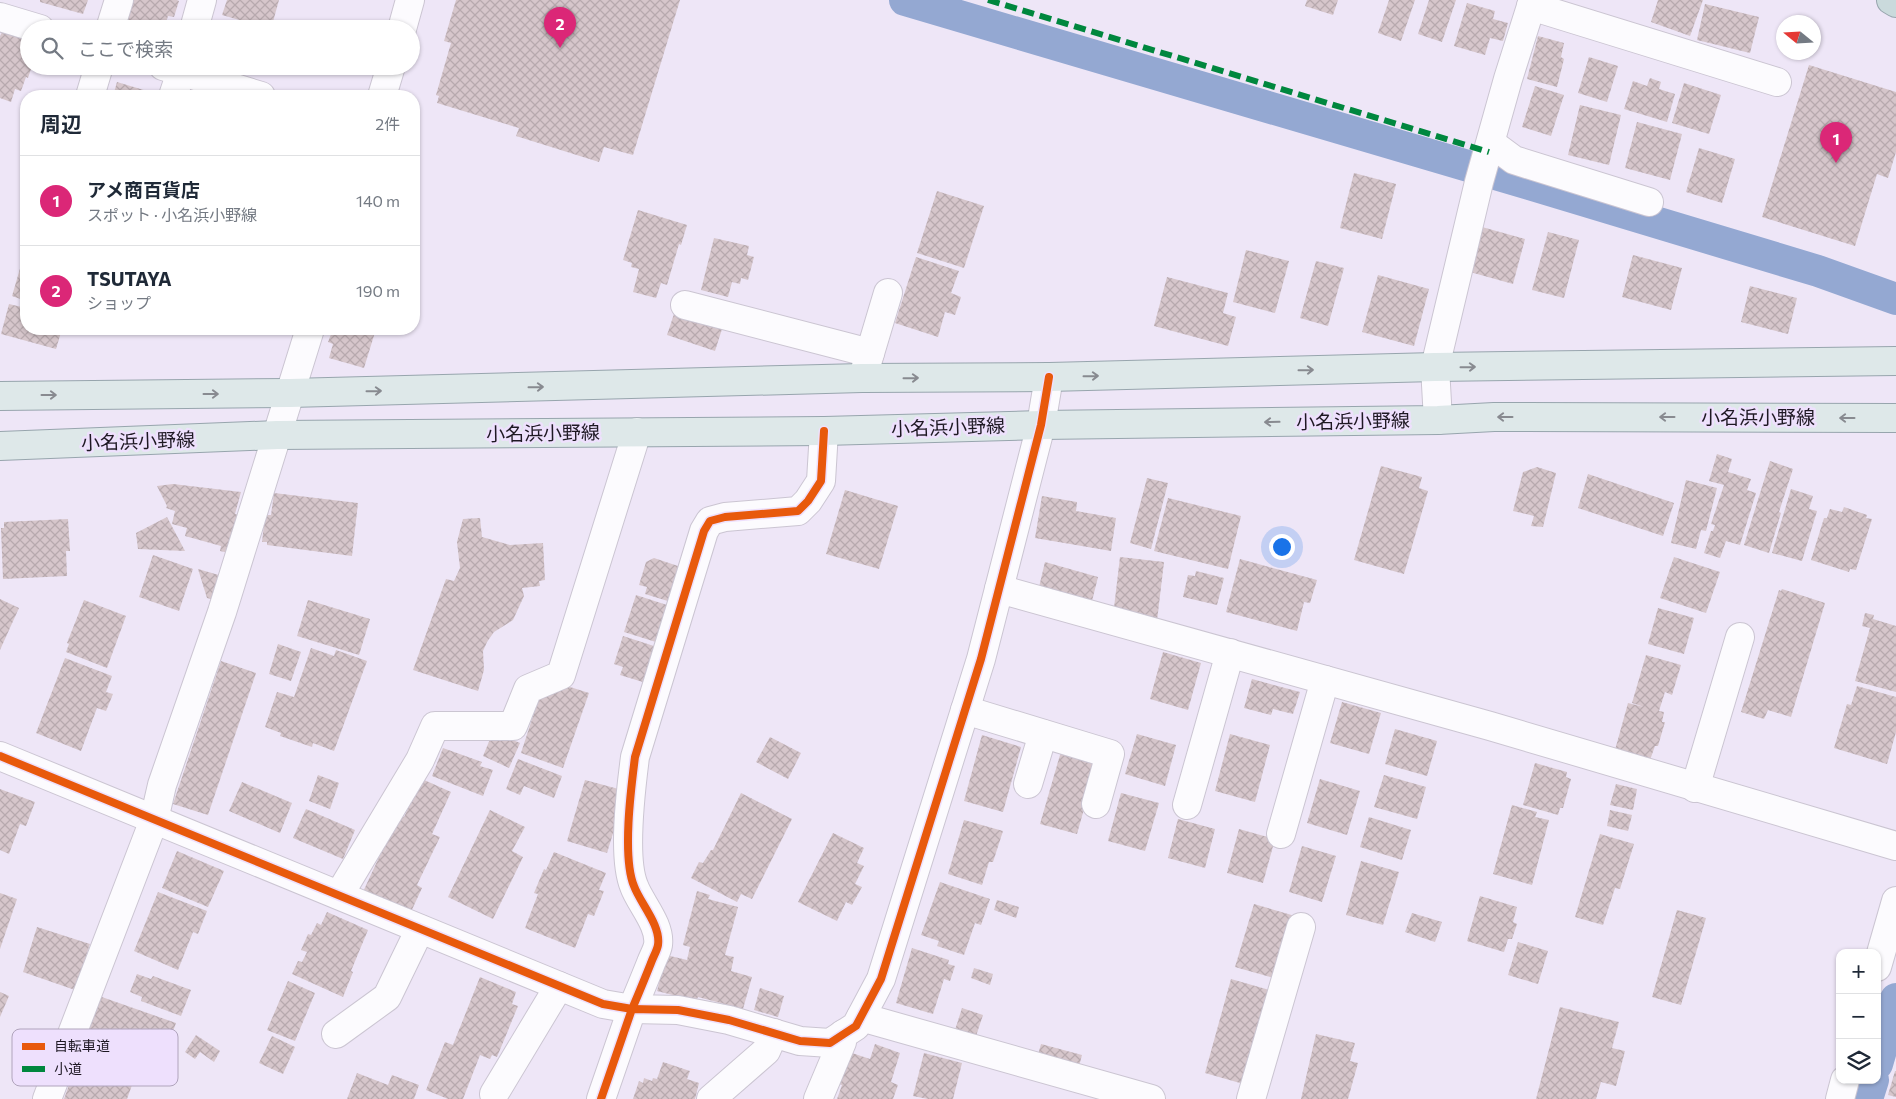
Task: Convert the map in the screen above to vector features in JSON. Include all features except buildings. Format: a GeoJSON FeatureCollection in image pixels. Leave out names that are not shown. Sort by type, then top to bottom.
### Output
{"type":"FeatureCollection","features":[{"type":"Feature","properties":{"kind":"highway"},"geometry":{"type":"LineString","coordinates":[[1891,0],[1896,3]]}},
{"type":"Feature","properties":{"kind":"main road"},"geometry":{"type":"LineString","coordinates":[[0,396],[290,393],[866,366],[1049,376],[1435,367],[1896,361]]}},
{"type":"Feature","properties":{"kind":"main road","name":"小名浜小野線"},"geometry":{"type":"LineString","coordinates":[[0,446],[276,435],[824,431],[1041,425],[1438,420],[1494,417],[1896,418]]}},
{"type":"Feature","properties":{"kind":"street"},"geometry":{"type":"LineString","coordinates":[[113,20],[119,0]]}},
{"type":"Feature","properties":{"kind":"street"},"geometry":{"type":"LineString","coordinates":[[196,20],[202,0]]}},
{"type":"Feature","properties":{"kind":"street"},"geometry":{"type":"LineString","coordinates":[[404,20],[410,0]]}},
{"type":"Feature","properties":{"kind":"street"},"geometry":{"type":"LineString","coordinates":[[1438,420],[1435,367],[1485,163],[1508,79],[1532,3],[1778,82]]}},
{"type":"Feature","properties":{"kind":"street"},"geometry":{"type":"LineString","coordinates":[[0,17],[20,23]]}},
{"type":"Feature","properties":{"kind":"street"},"geometry":{"type":"LineString","coordinates":[[92,90],[96,75]]}},
{"type":"Feature","properties":{"kind":"street"},"geometry":{"type":"LineString","coordinates":[[175,75],[237,90]]}},
{"type":"Feature","properties":{"kind":"street"},"geometry":{"type":"LineString","coordinates":[[384,90],[388,75]]}},
{"type":"Feature","properties":{"kind":"street"},"geometry":{"type":"LineString","coordinates":[[1485,163],[1514,160],[1649,202]]}},
{"type":"Feature","properties":{"kind":"street"},"geometry":{"type":"LineString","coordinates":[[685,305],[866,366],[888,293]]}},
{"type":"Feature","properties":{"kind":"street"},"geometry":{"type":"LineString","coordinates":[[74,1029],[154,820],[162,785],[222,612],[308,335]]}},
{"type":"Feature","properties":{"kind":"street"},"geometry":{"type":"LineString","coordinates":[[818,1099],[842,1042],[881,979],[982,659],[1041,425],[1049,376]]}},
{"type":"Feature","properties":{"kind":"street"},"geometry":{"type":"LineString","coordinates":[[600,1099],[632,1009],[658,945],[657,932],[634,886],[629,866],[629,831],[635,757],[704,531],[710,521],[725,516],[798,511],[808,501],[821,481],[824,431]]}},
{"type":"Feature","properties":{"kind":"street"},"geometry":{"type":"LineString","coordinates":[[339,895],[420,760],[435,726],[513,726],[528,689],[561,675],[637,432]]}},
{"type":"Feature","properties":{"kind":"street"},"geometry":{"type":"LineString","coordinates":[[999,589],[1490,726],[1896,846]]}},
{"type":"Feature","properties":{"kind":"street"},"geometry":{"type":"LineString","coordinates":[[1695,788],[1740,637]]}},
{"type":"Feature","properties":{"kind":"street"},"geometry":{"type":"LineString","coordinates":[[1187,804],[1230,653]]}},
{"type":"Feature","properties":{"kind":"street"},"geometry":{"type":"LineString","coordinates":[[1281,834],[1325,680]]}},
{"type":"Feature","properties":{"kind":"street"},"geometry":{"type":"LineString","coordinates":[[965,710],[1110,754],[1096,804]]}},
{"type":"Feature","properties":{"kind":"street"},"geometry":{"type":"LineString","coordinates":[[1028,784],[1042,734]]}},
{"type":"Feature","properties":{"kind":"street"},"geometry":{"type":"LineString","coordinates":[[0,756],[603,1004],[632,1009],[678,1010],[729,1020],[800,1041],[830,1043],[852,1025]]}},
{"type":"Feature","properties":{"kind":"street"},"geometry":{"type":"LineString","coordinates":[[1881,953],[1896,901]]}},
{"type":"Feature","properties":{"kind":"street"},"geometry":{"type":"LineString","coordinates":[[1251,1099],[1301,928]]}},
{"type":"Feature","properties":{"kind":"street"},"geometry":{"type":"LineString","coordinates":[[336,1034],[387,997],[420,929]]}},
{"type":"Feature","properties":{"kind":"street"},"geometry":{"type":"LineString","coordinates":[[494,1094],[558,986]]}},
{"type":"Feature","properties":{"kind":"street"},"geometry":{"type":"LineString","coordinates":[[852,1025],[1151,1099]]}},
{"type":"Feature","properties":{"kind":"street"},"geometry":{"type":"LineString","coordinates":[[711,1099],[766,1051],[774,1033]]}},
{"type":"Feature","properties":{"kind":"street"},"geometry":{"type":"LineString","coordinates":[[1840,1099],[1844,1084]]}},
{"type":"Feature","properties":{"kind":"street"},"geometry":{"type":"LineString","coordinates":[[47,1099],[52,1086]]}},
{"type":"Feature","properties":{"kind":"waterway"},"geometry":{"type":"LineString","coordinates":[[905,0],[1818,271],[1896,299]]}},
{"type":"Feature","properties":{"kind":"waterway"},"geometry":{"type":"LineString","coordinates":[[1881,1050],[1896,999]]}},
{"type":"Feature","properties":{"kind":"waterway"},"geometry":{"type":"LineString","coordinates":[[1867,1099],[1872,1084]]}},
{"type":"Feature","properties":{"kind":"marked path"},"geometry":{"type":"LineString","coordinates":[[988,0],[1489,152]]}},
{"type":"Feature","properties":{"kind":"cycle path"},"geometry":{"type":"LineString","coordinates":[[601,1099],[632,1009],[678,1010],[729,1020],[800,1041],[830,1043],[856,1026],[881,979],[981,659],[1041,425],[1049,377]]}},
{"type":"Feature","properties":{"kind":"cycle path"},"geometry":{"type":"LineString","coordinates":[[0,756],[603,1004],[632,1009],[658,945],[658,937],[653,922],[637,893],[630,873],[628,841],[631,786],[635,757],[704,531],[710,521],[725,517],[798,511],[808,501],[821,481],[824,431]]}},
{"type":"Feature","properties":{"kind":"place","name":"TSUTAYA"},"geometry":{"type":"Point","coordinates":[560,48]}},
{"type":"Feature","properties":{"kind":"place","name":"アメ商百貨店"},"geometry":{"type":"Point","coordinates":[1836,163]}}]}
